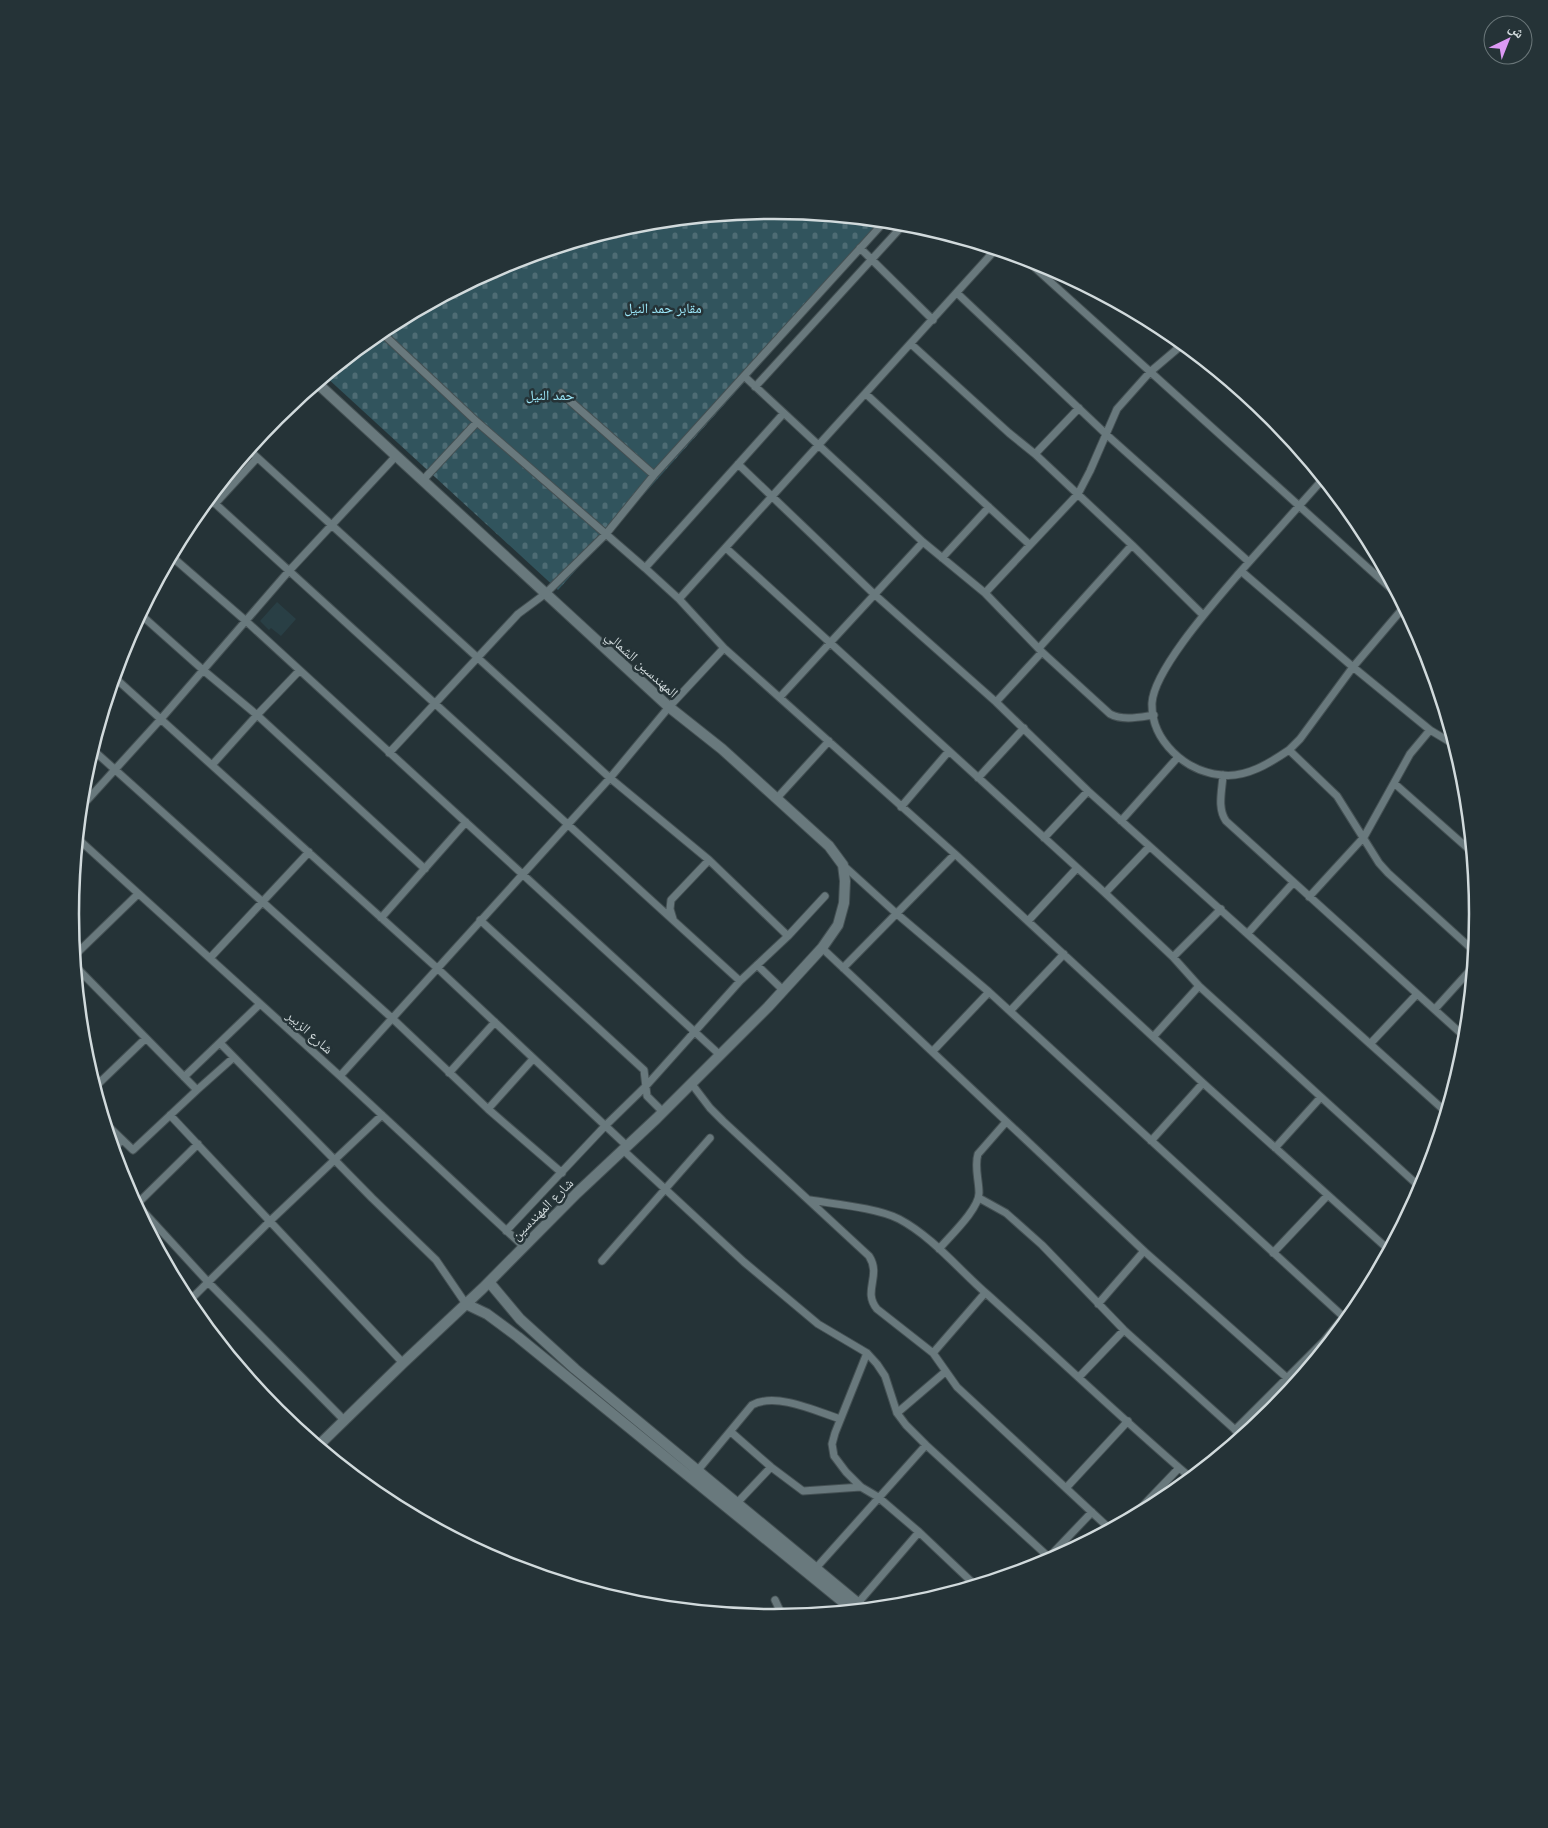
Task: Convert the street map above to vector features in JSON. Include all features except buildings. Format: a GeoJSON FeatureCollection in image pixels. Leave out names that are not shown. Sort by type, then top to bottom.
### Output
{"type":"FeatureCollection","features":[{"type":"Feature","properties":{"kind":"main road","name":"المهندسين الشمالي"},"geometry":{"type":"LineString","coordinates":[[321,387],[669,707],[722,749],[829,846],[843,865]]}},
{"type":"Feature","properties":{"kind":"main road"},"geometry":{"type":"LineString","coordinates":[[783,990],[822,948],[838,924],[843,911],[845,881],[843,865]]}},
{"type":"Feature","properties":{"kind":"main road","name":"شارع المهندسين"},"geometry":{"type":"LineString","coordinates":[[322,1442],[490,1282],[523,1246],[663,1112],[783,990]]}},
{"type":"Feature","properties":{"kind":"main road"},"geometry":{"type":"LineString","coordinates":[[490,1282],[520,1319],[575,1369],[698,1470],[718,1494],[737,1503],[816,1568],[856,1604]]}},
{"type":"Feature","properties":{"kind":"main road"},"geometry":{"type":"LineString","coordinates":[[466,1304],[501,1324],[855,1604]]}},
{"type":"Feature","properties":{"kind":"main road"},"geometry":{"type":"LineString","coordinates":[[610,1412],[617,1404]]}},
{"type":"Feature","properties":{"kind":"street"},"geometry":{"type":"LineString","coordinates":[[389,753],[518,614],[546,594],[606,534],[654,476],[879,227]]}},
{"type":"Feature","properties":{"kind":"street"},"geometry":{"type":"LineString","coordinates":[[755,387],[898,230]]}},
{"type":"Feature","properties":{"kind":"street"},"geometry":{"type":"LineString","coordinates":[[860,248],[933,320]]}},
{"type":"Feature","properties":{"kind":"street"},"geometry":{"type":"LineString","coordinates":[[679,600],[991,254]]}},
{"type":"Feature","properties":{"kind":"street"},"geometry":{"type":"LineString","coordinates":[[1039,272],[1386,584]]}},
{"type":"Feature","properties":{"kind":"street"},"geometry":{"type":"LineString","coordinates":[[957,293],[1107,435],[1249,562]]}},
{"type":"Feature","properties":{"kind":"street"},"geometry":{"type":"LineString","coordinates":[[386,337],[477,422],[644,568],[679,600],[724,648],[955,854],[1203,1083],[1385,1246]]}},
{"type":"Feature","properties":{"kind":"street"},"geometry":{"type":"LineString","coordinates":[[911,344],[1009,433],[1036,454],[1203,615]]}},
{"type":"Feature","properties":{"kind":"street"},"geometry":{"type":"LineString","coordinates":[[985,593],[1078,494],[1118,409],[1150,372],[1178,349]]}},
{"type":"Feature","properties":{"kind":"street"},"geometry":{"type":"LineString","coordinates":[[744,376],[923,542],[985,593],[1040,650],[1110,714],[1125,718],[1154,715]]}},
{"type":"Feature","properties":{"kind":"street"},"geometry":{"type":"LineString","coordinates":[[561,393],[654,476]]}},
{"type":"Feature","properties":{"kind":"street"},"geometry":{"type":"LineString","coordinates":[[866,394],[1030,545]]}},
{"type":"Feature","properties":{"kind":"street"},"geometry":{"type":"LineString","coordinates":[[1036,454],[1079,408]]}},
{"type":"Feature","properties":{"kind":"street"},"geometry":{"type":"LineString","coordinates":[[644,568],[783,414]]}},
{"type":"Feature","properties":{"kind":"street"},"geometry":{"type":"LineString","coordinates":[[423,480],[477,422]]}},
{"type":"Feature","properties":{"kind":"street"},"geometry":{"type":"LineString","coordinates":[[253,454],[610,778],[708,860],[788,936]]}},
{"type":"Feature","properties":{"kind":"street"},"geometry":{"type":"LineString","coordinates":[[89,798],[160,720],[288,572],[396,456]]}},
{"type":"Feature","properties":{"kind":"street"},"geometry":{"type":"LineString","coordinates":[[257,458],[215,504],[740,981]]}},
{"type":"Feature","properties":{"kind":"street"},"geometry":{"type":"LineString","coordinates":[[738,464],[874,594],[996,702],[1149,847],[1248,933],[1441,1108]]}},
{"type":"Feature","properties":{"kind":"street"},"geometry":{"type":"LineString","coordinates":[[1319,483],[1203,615],[1181,645],[1161,678],[1152,702],[1156,728],[1164,742],[1178,757],[1203,770],[1223,775],[1256,769],[1272,762],[1289,750],[1300,739],[1353,668],[1400,611]]}},
{"type":"Feature","properties":{"kind":"street"},"geometry":{"type":"LineString","coordinates":[[942,558],[989,507]]}},
{"type":"Feature","properties":{"kind":"street"},"geometry":{"type":"LineString","coordinates":[[780,697],[923,542]]}},
{"type":"Feature","properties":{"kind":"street"},"geometry":{"type":"LineString","coordinates":[[996,702],[1132,545]]}},
{"type":"Feature","properties":{"kind":"street"},"geometry":{"type":"LineString","coordinates":[[726,548],[1105,893],[1173,957],[1200,986],[1415,1182]]}},
{"type":"Feature","properties":{"kind":"street"},"geometry":{"type":"LineString","coordinates":[[176,560],[246,621],[720,1054]]}},
{"type":"Feature","properties":{"kind":"street"},"geometry":{"type":"LineString","coordinates":[[1241,571],[1353,668],[1430,730],[1447,740]]}},
{"type":"Feature","properties":{"kind":"street"},"geometry":{"type":"LineString","coordinates":[[145,618],[256,715],[424,869]]}},
{"type":"Feature","properties":{"kind":"street"},"geometry":{"type":"LineString","coordinates":[[340,1076],[569,824],[669,707],[724,648]]}},
{"type":"Feature","properties":{"kind":"street"},"geometry":{"type":"LineString","coordinates":[[212,765],[256,715],[299,671]]}},
{"type":"Feature","properties":{"kind":"street"},"geometry":{"type":"LineString","coordinates":[[119,682],[496,1022],[605,1126],[665,1190],[744,1262],[818,1324],[867,1353],[885,1376],[897,1412],[926,1445],[1045,1554]]}},
{"type":"Feature","properties":{"kind":"street"},"geometry":{"type":"LineString","coordinates":[[978,778],[1024,728]]}},
{"type":"Feature","properties":{"kind":"street"},"geometry":{"type":"LineString","coordinates":[[1309,897],[1364,837],[1410,754],[1430,730]]}},
{"type":"Feature","properties":{"kind":"street"},"geometry":{"type":"LineString","coordinates":[[776,798],[829,741]]}},
{"type":"Feature","properties":{"kind":"street"},"geometry":{"type":"LineString","coordinates":[[1289,750],[1337,796],[1379,863],[1388,873],[1468,946]]}},
{"type":"Feature","properties":{"kind":"street"},"geometry":{"type":"LineString","coordinates":[[901,807],[948,752]]}},
{"type":"Feature","properties":{"kind":"street"},"geometry":{"type":"LineString","coordinates":[[97,754],[393,1019],[488,1109],[562,1173]]}},
{"type":"Feature","properties":{"kind":"street"},"geometry":{"type":"LineString","coordinates":[[1121,821],[1178,757]]}},
{"type":"Feature","properties":{"kind":"street"},"geometry":{"type":"LineString","coordinates":[[1223,775],[1220,808],[1226,822],[1459,1031]]}},
{"type":"Feature","properties":{"kind":"street"},"geometry":{"type":"LineString","coordinates":[[1394,783],[1466,846]]}},
{"type":"Feature","properties":{"kind":"street"},"geometry":{"type":"LineString","coordinates":[[1044,838],[1088,791]]}},
{"type":"Feature","properties":{"kind":"street"},"geometry":{"type":"LineString","coordinates":[[381,918],[466,822]]}},
{"type":"Feature","properties":{"kind":"street","name":"شارع الزبير"},"geometry":{"type":"LineString","coordinates":[[83,843],[340,1076],[523,1246]]}},
{"type":"Feature","properties":{"kind":"street"},"geometry":{"type":"LineString","coordinates":[[1105,893],[1149,847]]}},
{"type":"Feature","properties":{"kind":"street"},"geometry":{"type":"LineString","coordinates":[[210,958],[309,852]]}},
{"type":"Feature","properties":{"kind":"street"},"geometry":{"type":"LineString","coordinates":[[843,968],[955,854]]}},
{"type":"Feature","properties":{"kind":"street"},"geometry":{"type":"LineString","coordinates":[[673,919],[670,909],[672,900],[708,860]]}},
{"type":"Feature","properties":{"kind":"street"},"geometry":{"type":"LineString","coordinates":[[843,865],[897,914],[989,992],[1342,1314]]}},
{"type":"Feature","properties":{"kind":"street"},"geometry":{"type":"LineString","coordinates":[[1028,921],[1077,868]]}},
{"type":"Feature","properties":{"kind":"street"},"geometry":{"type":"LineString","coordinates":[[1248,933],[1293,883]]}},
{"type":"Feature","properties":{"kind":"street"},"geometry":{"type":"LineString","coordinates":[[80,950],[138,894]]}},
{"type":"Feature","properties":{"kind":"street"},"geometry":{"type":"LineString","coordinates":[[506,1231],[605,1126],[646,1086],[694,1030],[740,981],[788,936],[825,896]]}},
{"type":"Feature","properties":{"kind":"street"},"geometry":{"type":"LineString","coordinates":[[1173,957],[1220,909]]}},
{"type":"Feature","properties":{"kind":"street"},"geometry":{"type":"LineString","coordinates":[[480,920],[644,1070],[647,1096],[663,1112]]}},
{"type":"Feature","properties":{"kind":"street"},"geometry":{"type":"LineString","coordinates":[[822,948],[1144,1251],[1290,1380]]}},
{"type":"Feature","properties":{"kind":"street"},"geometry":{"type":"LineString","coordinates":[[1010,1011],[1064,954]]}},
{"type":"Feature","properties":{"kind":"street"},"geometry":{"type":"LineString","coordinates":[[757,965],[783,990]]}},
{"type":"Feature","properties":{"kind":"street"},"geometry":{"type":"LineString","coordinates":[[81,973],[197,1090]]}},
{"type":"Feature","properties":{"kind":"street"},"geometry":{"type":"LineString","coordinates":[[1435,1009],[1466,974]]}},
{"type":"Feature","properties":{"kind":"street"},"geometry":{"type":"LineString","coordinates":[[1154,1036],[1200,986]]}},
{"type":"Feature","properties":{"kind":"street"},"geometry":{"type":"LineString","coordinates":[[933,1051],[989,992]]}},
{"type":"Feature","properties":{"kind":"street"},"geometry":{"type":"LineString","coordinates":[[1370,1044],[1417,994]]}},
{"type":"Feature","properties":{"kind":"street"},"geometry":{"type":"LineString","coordinates":[[184,1077],[260,1004]]}},
{"type":"Feature","properties":{"kind":"street"},"geometry":{"type":"LineString","coordinates":[[449,1073],[496,1022]]}},
{"type":"Feature","properties":{"kind":"street"},"geometry":{"type":"LineString","coordinates":[[99,1083],[145,1038]]}},
{"type":"Feature","properties":{"kind":"street"},"geometry":{"type":"LineString","coordinates":[[220,1043],[436,1260],[466,1304]]}},
{"type":"Feature","properties":{"kind":"street"},"geometry":{"type":"LineString","coordinates":[[115,1133],[133,1150],[233,1058]]}},
{"type":"Feature","properties":{"kind":"street"},"geometry":{"type":"LineString","coordinates":[[488,1109],[533,1059]]}},
{"type":"Feature","properties":{"kind":"street"},"geometry":{"type":"LineString","coordinates":[[691,1083],[710,1108],[871,1259],[875,1270],[870,1296],[873,1304],[933,1353],[957,1387],[1106,1525]]}},
{"type":"Feature","properties":{"kind":"street"},"geometry":{"type":"LineString","coordinates":[[1151,1140],[1203,1083]]}},
{"type":"Feature","properties":{"kind":"street"},"geometry":{"type":"LineString","coordinates":[[1275,1148],[1321,1096]]}},
{"type":"Feature","properties":{"kind":"street"},"geometry":{"type":"LineString","coordinates":[[170,1115],[403,1363]]}},
{"type":"Feature","properties":{"kind":"street"},"geometry":{"type":"LineString","coordinates":[[194,1296],[334,1159],[382,1115]]}},
{"type":"Feature","properties":{"kind":"street"},"geometry":{"type":"LineString","coordinates":[[939,1249],[972,1211],[979,1198],[976,1160],[978,1154],[1006,1122]]}},
{"type":"Feature","properties":{"kind":"street"},"geometry":{"type":"LineString","coordinates":[[602,1261],[710,1138]]}},
{"type":"Feature","properties":{"kind":"street"},"geometry":{"type":"LineString","coordinates":[[118,1144],[122,1140]]}},
{"type":"Feature","properties":{"kind":"street"},"geometry":{"type":"LineString","coordinates":[[139,1196],[198,1144]]}},
{"type":"Feature","properties":{"kind":"street"},"geometry":{"type":"LineString","coordinates":[[1273,1253],[1327,1196]]}},
{"type":"Feature","properties":{"kind":"street"},"geometry":{"type":"LineString","coordinates":[[979,1198],[1006,1213],[1042,1246],[1124,1330],[1237,1432]]}},
{"type":"Feature","properties":{"kind":"street"},"geometry":{"type":"LineString","coordinates":[[810,1200],[884,1213],[914,1228],[1186,1474]]}},
{"type":"Feature","properties":{"kind":"street"},"geometry":{"type":"LineString","coordinates":[[147,1215],[208,1282],[345,1421]]}},
{"type":"Feature","properties":{"kind":"street"},"geometry":{"type":"LineString","coordinates":[[1098,1304],[1144,1251]]}},
{"type":"Feature","properties":{"kind":"street"},"geometry":{"type":"LineString","coordinates":[[933,1353],[985,1293]]}},
{"type":"Feature","properties":{"kind":"street"},"geometry":{"type":"LineString","coordinates":[[1080,1377],[1124,1330]]}},
{"type":"Feature","properties":{"kind":"street"},"geometry":{"type":"LineString","coordinates":[[1235,1430],[1321,1343]]}},
{"type":"Feature","properties":{"kind":"street"},"geometry":{"type":"LineString","coordinates":[[867,1353],[840,1419],[832,1444],[834,1456],[861,1487],[878,1497],[919,1532],[970,1581]]}},
{"type":"Feature","properties":{"kind":"street"},"geometry":{"type":"LineString","coordinates":[[897,1412],[945,1372]]}},
{"type":"Feature","properties":{"kind":"street"},"geometry":{"type":"LineString","coordinates":[[698,1470],[752,1405],[759,1402],[782,1400],[840,1419]]}},
{"type":"Feature","properties":{"kind":"street"},"geometry":{"type":"LineString","coordinates":[[1066,1488],[1128,1421]]}},
{"type":"Feature","properties":{"kind":"street"},"geometry":{"type":"LineString","coordinates":[[731,1432],[771,1467],[803,1491],[861,1487]]}},
{"type":"Feature","properties":{"kind":"street"},"geometry":{"type":"LineString","coordinates":[[816,1568],[926,1445]]}},
{"type":"Feature","properties":{"kind":"street"},"geometry":{"type":"LineString","coordinates":[[737,1503],[771,1467]]}},
{"type":"Feature","properties":{"kind":"street"},"geometry":{"type":"LineString","coordinates":[[1151,1498],[1180,1468]]}},
{"type":"Feature","properties":{"kind":"street"},"geometry":{"type":"LineString","coordinates":[[1059,1548],[1092,1512]]}},
{"type":"Feature","properties":{"kind":"street"},"geometry":{"type":"LineString","coordinates":[[862,1603],[919,1532]]}},
{"type":"Feature","properties":{"kind":"street"},"geometry":{"type":"LineString","coordinates":[[775,1600],[780,1609]]}},
{"type":"Feature","properties":{"kind":"shaded area"},"geometry":{"type":"Polygon","coordinates":[[[277,602],[296,619],[281,636],[271,628],[269,630],[260,621],[277,602]]]}},
{"type":"Feature","properties":{"kind":"green space","name":"حمد النيل"},"geometry":{"type":"Polygon","coordinates":[[[729,220],[819,220],[883,228],[558,590],[329,380],[388,336],[466,290],[508,272],[594,242],[638,232],[729,220]]]}},
{"type":"Feature","properties":{"kind":"park label","name":"مقابر حمد النيل"},"geometry":{"type":"Point","coordinates":[663,308]}}]}
